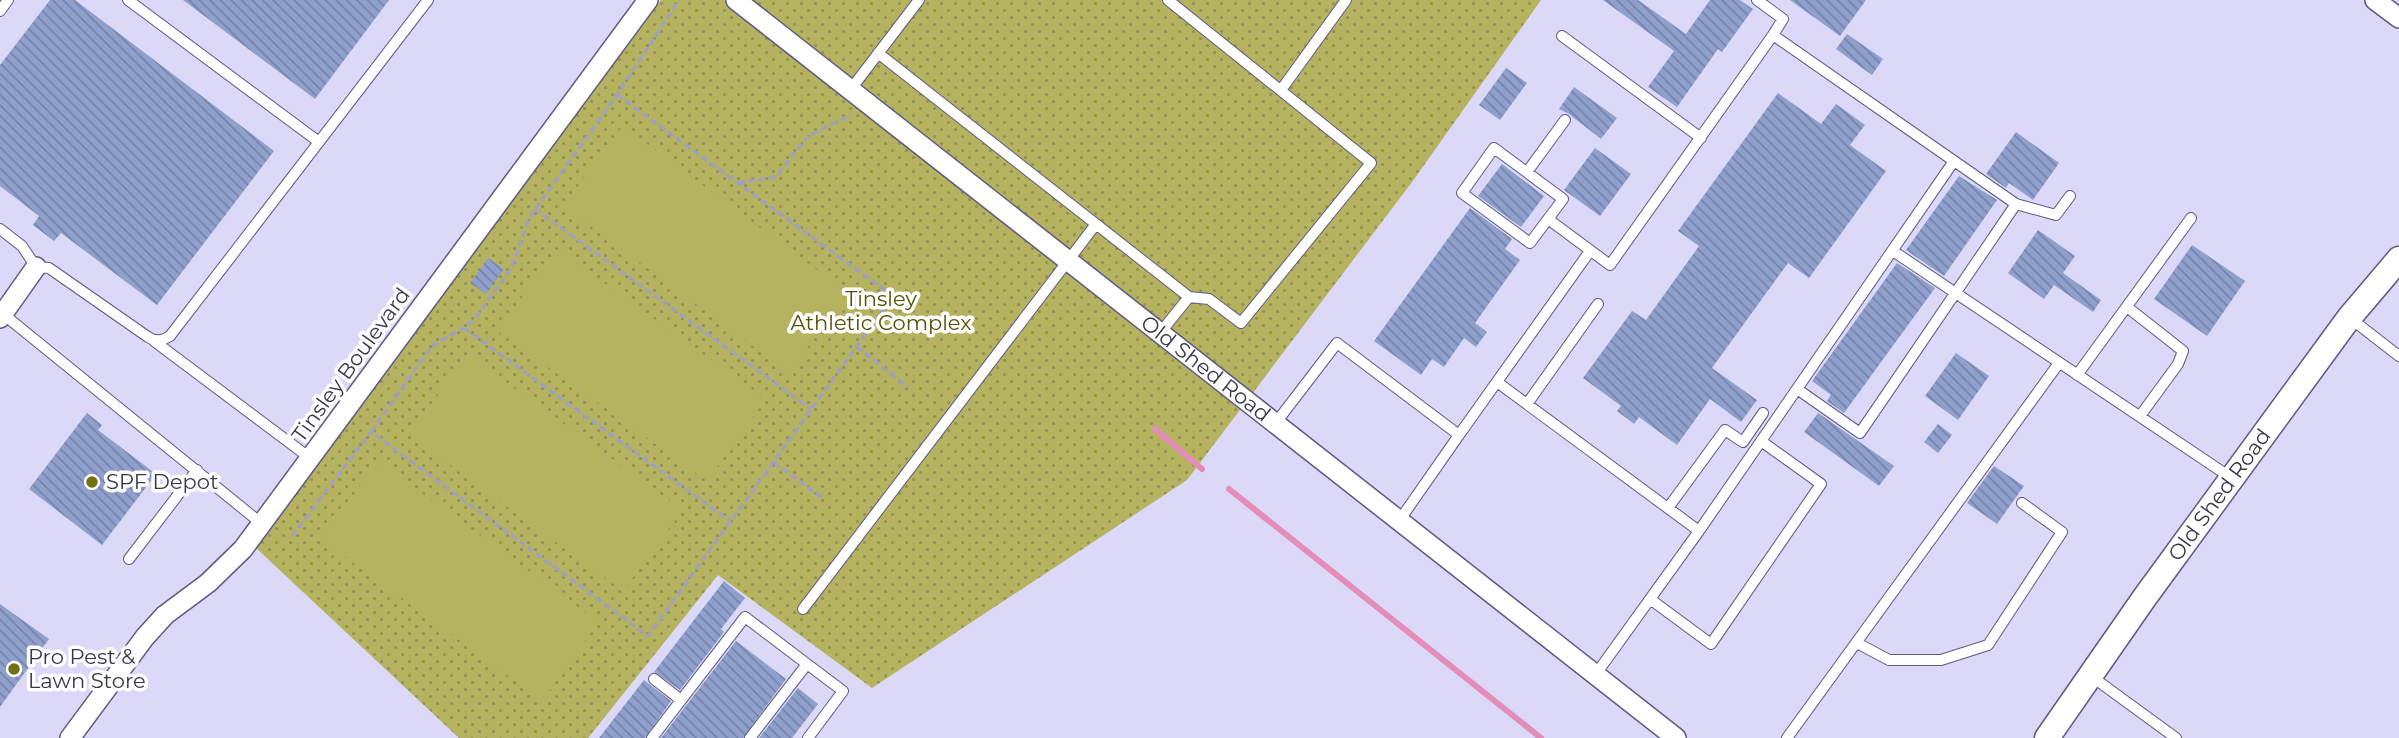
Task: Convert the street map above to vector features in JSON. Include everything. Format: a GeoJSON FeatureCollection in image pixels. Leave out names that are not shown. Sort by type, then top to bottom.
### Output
{"type":"FeatureCollection","features":[{"type":"Feature","properties":{"kind":"street","name":"Tinsley Boulevard"},"geometry":{"type":"LineString","coordinates":[[70,738],[145,637],[165,615],[229,565],[262,523],[648,0]]}},
{"type":"Feature","properties":{"kind":"street","name":"Old Shed Road"},"geometry":{"type":"LineString","coordinates":[[736,0],[1676,738]]}},
{"type":"Feature","properties":{"kind":"street"},"geometry":{"type":"LineString","coordinates":[[2375,0],[2399,19]]}},
{"type":"Feature","properties":{"kind":"street","name":"Old Shed Road"},"geometry":{"type":"LineString","coordinates":[[2047,738],[2231,479],[2350,318],[2399,259]]}},
{"type":"Feature","properties":{"kind":"street"},"geometry":{"type":"LineString","coordinates":[[1,316],[36,267]]}},
{"type":"Feature","properties":{"kind":"lane"},"geometry":{"type":"LineString","coordinates":[[0,11],[8,0]]}},
{"type":"Feature","properties":{"kind":"lane"},"geometry":{"type":"LineString","coordinates":[[128,0],[319,142]]}},
{"type":"Feature","properties":{"kind":"lane"},"geometry":{"type":"LineString","coordinates":[[154,341],[170,336],[428,0]]}},
{"type":"Feature","properties":{"kind":"lane"},"geometry":{"type":"LineString","coordinates":[[851,89],[919,0]]}},
{"type":"Feature","properties":{"kind":"lane"},"geometry":{"type":"LineString","coordinates":[[878,53],[1189,297],[1209,299],[1241,323],[1371,163],[1168,0]]}},
{"type":"Feature","properties":{"kind":"lane"},"geometry":{"type":"LineString","coordinates":[[1282,90],[1346,0]]}},
{"type":"Feature","properties":{"kind":"lane"},"geometry":{"type":"LineString","coordinates":[[1548,219],[1610,265],[1783,19],[1757,0]]}},
{"type":"Feature","properties":{"kind":"lane"},"geometry":{"type":"LineString","coordinates":[[1773,35],[2017,204],[2056,215],[2070,196]]}},
{"type":"Feature","properties":{"kind":"lane"},"geometry":{"type":"LineString","coordinates":[[1562,36],[1701,138]]}},
{"type":"Feature","properties":{"kind":"lane"},"geometry":{"type":"LineString","coordinates":[[1527,172],[1566,120]]}},
{"type":"Feature","properties":{"kind":"lane"},"geometry":{"type":"LineString","coordinates":[[1494,148],[1563,199],[1548,219],[1530,243],[1462,193],[1494,148]]}},
{"type":"Feature","properties":{"kind":"lane"},"geometry":{"type":"LineString","coordinates":[[1596,674],[1699,531],[1954,161]]}},
{"type":"Feature","properties":{"kind":"lane"},"geometry":{"type":"LineString","coordinates":[[1797,389],[1860,433],[2017,204]]}},
{"type":"Feature","properties":{"kind":"lane"},"geometry":{"type":"LineString","coordinates":[[2077,375],[2191,218]]}},
{"type":"Feature","properties":{"kind":"lane"},"geometry":{"type":"LineString","coordinates":[[803,609],[1096,224]]}},
{"type":"Feature","properties":{"kind":"lane"},"geometry":{"type":"LineString","coordinates":[[0,229],[22,246],[36,267],[49,268],[154,341],[310,458]]}},
{"type":"Feature","properties":{"kind":"lane"},"geometry":{"type":"LineString","coordinates":[[1398,522],[1590,251]]}},
{"type":"Feature","properties":{"kind":"lane"},"geometry":{"type":"LineString","coordinates":[[1893,251],[2231,479]]}},
{"type":"Feature","properties":{"kind":"lane"},"geometry":{"type":"LineString","coordinates":[[1160,333],[1189,297]]}},
{"type":"Feature","properties":{"kind":"lane"},"geometry":{"type":"LineString","coordinates":[[1527,404],[1598,304]]}},
{"type":"Feature","properties":{"kind":"lane"},"geometry":{"type":"LineString","coordinates":[[2127,307],[2183,351],[2178,364],[2140,416]]}},
{"type":"Feature","properties":{"kind":"lane"},"geometry":{"type":"LineString","coordinates":[[1,316],[262,523]]}},
{"type":"Feature","properties":{"kind":"lane"},"geometry":{"type":"LineString","coordinates":[[2350,318],[2399,356]]}},
{"type":"Feature","properties":{"kind":"lane"},"geometry":{"type":"LineString","coordinates":[[1275,424],[1337,343],[1459,435]]}},
{"type":"Feature","properties":{"kind":"lane"},"geometry":{"type":"LineString","coordinates":[[1787,738],[2059,363]]}},
{"type":"Feature","properties":{"kind":"lane"},"geometry":{"type":"LineString","coordinates":[[1497,382],[1699,531]]}},
{"type":"Feature","properties":{"kind":"lane"},"geometry":{"type":"LineString","coordinates":[[1668,508],[1725,430],[1743,442],[1763,413]]}},
{"type":"Feature","properties":{"kind":"lane"},"geometry":{"type":"LineString","coordinates":[[1650,598],[1711,644],[1821,484],[1761,441]]}},
{"type":"Feature","properties":{"kind":"lane"},"geometry":{"type":"LineString","coordinates":[[129,559],[197,470]]}},
{"type":"Feature","properties":{"kind":"lane"},"geometry":{"type":"LineString","coordinates":[[1857,643],[1889,660],[1941,660],[1989,645],[2062,532],[2022,503]]}},
{"type":"Feature","properties":{"kind":"lane"},"geometry":{"type":"LineString","coordinates":[[652,738],[745,617],[843,691],[811,737]]}},
{"type":"Feature","properties":{"kind":"lane"},"geometry":{"type":"LineString","coordinates":[[750,738],[807,664]]}},
{"type":"Feature","properties":{"kind":"lane"},"geometry":{"type":"LineString","coordinates":[[2090,676],[2176,738]]}},
{"type":"Feature","properties":{"kind":"lane"},"geometry":{"type":"LineString","coordinates":[[654,679],[681,700]]}},
{"type":"Feature","properties":{"kind":"path"},"geometry":{"type":"LineString","coordinates":[[292,536],[429,350],[477,317],[511,269],[529,218],[617,95],[679,0]]}},
{"type":"Feature","properties":{"kind":"path"},"geometry":{"type":"LineString","coordinates":[[371,432],[648,636],[893,296],[617,95]]}},
{"type":"Feature","properties":{"kind":"path"},"geometry":{"type":"LineString","coordinates":[[738,183],[776,177],[805,140],[859,111],[867,102]]}},
{"type":"Feature","properties":{"kind":"path"},"geometry":{"type":"LineString","coordinates":[[535,209],[811,409]]}},
{"type":"Feature","properties":{"kind":"path"},"geometry":{"type":"LineString","coordinates":[[464,328],[730,521]]}},
{"type":"Feature","properties":{"kind":"path"},"geometry":{"type":"LineString","coordinates":[[857,347],[908,387]]}},
{"type":"Feature","properties":{"kind":"path"},"geometry":{"type":"LineString","coordinates":[[774,462],[822,498]]}},
{"type":"Feature","properties":{"kind":"green space","name":"Tinsley Athletic Complex"},"geometry":{"type":"Polygon","coordinates":[[[661,0],[1541,0],[1412,182],[1187,480],[872,688],[718,575],[588,738],[459,738],[256,548],[661,0]]]}},
{"type":"Feature","properties":{"kind":"green space"},"geometry":{"type":"Polygon","coordinates":[[[623,126],[848,293],[789,373],[563,206],[623,126]]]}},
{"type":"Feature","properties":{"kind":"green space"},"geometry":{"type":"Polygon","coordinates":[[[557,249],[766,399],[707,481],[498,331],[557,249]]]}},
{"type":"Feature","properties":{"kind":"green space"},"geometry":{"type":"Polygon","coordinates":[[[467,354],[683,510],[623,591],[409,435],[467,354]]]}},
{"type":"Feature","properties":{"kind":"green space"},"geometry":{"type":"Polygon","coordinates":[[[378,461],[599,622],[542,701],[321,539],[378,461]]]}},
{"type":"Feature","properties":{"kind":"building"},"geometry":{"type":"Polygon","coordinates":[[[50,0],[75,0],[274,151],[157,305],[61,233],[54,241],[33,225],[39,216],[0,186],[0,65],[50,0]]]}},
{"type":"Feature","properties":{"kind":"building"},"geometry":{"type":"Polygon","coordinates":[[[183,0],[389,0],[315,99],[183,0]]]}},
{"type":"Feature","properties":{"kind":"building"},"geometry":{"type":"Polygon","coordinates":[[[1603,0],[1638,0],[1686,34],[1710,0],[1740,0],[1753,9],[1722,52],[1718,49],[1677,107],[1648,87],[1674,51],[1603,0]]]}},
{"type":"Feature","properties":{"kind":"building"},"geometry":{"type":"Polygon","coordinates":[[[1790,0],[1866,0],[1840,36],[1790,0]]]}},
{"type":"Feature","properties":{"kind":"building"},"geometry":{"type":"Polygon","coordinates":[[[1847,34],[1883,59],[1872,75],[1836,49],[1847,34]]]}},
{"type":"Feature","properties":{"kind":"building"},"geometry":{"type":"Polygon","coordinates":[[[1506,68],[1527,83],[1500,120],[1479,105],[1506,68]]]}},
{"type":"Feature","properties":{"kind":"building"},"geometry":{"type":"Polygon","coordinates":[[[1574,87],[1617,118],[1601,139],[1559,109],[1574,87]]]}},
{"type":"Feature","properties":{"kind":"building"},"geometry":{"type":"Polygon","coordinates":[[[1778,93],[1821,124],[1836,104],[1865,125],[1850,145],[1886,171],[1809,278],[1788,263],[1712,368],[1757,400],[1741,422],[1710,399],[1677,445],[1639,417],[1634,424],[1617,411],[1621,406],[1583,378],[1632,311],[1646,320],[1699,246],[1678,231],[1778,93]]]}},
{"type":"Feature","properties":{"kind":"building"},"geometry":{"type":"Polygon","coordinates":[[[2016,132],[2059,163],[2033,200],[2009,183],[2006,188],[1986,174],[2016,132]]]}},
{"type":"Feature","properties":{"kind":"building"},"geometry":{"type":"Polygon","coordinates":[[[1595,148],[1631,174],[1600,216],[1564,190],[1595,148]]]}},
{"type":"Feature","properties":{"kind":"building"},"geometry":{"type":"Polygon","coordinates":[[[1502,164],[1544,196],[1521,227],[1478,196],[1502,164]]]}},
{"type":"Feature","properties":{"kind":"building"},"geometry":{"type":"Polygon","coordinates":[[[1959,176],[1997,200],[1944,276],[1906,250],[1959,176]]]}},
{"type":"Feature","properties":{"kind":"building"},"geometry":{"type":"Polygon","coordinates":[[[1470,208],[1512,239],[1505,249],[1520,260],[1475,323],[1487,332],[1476,347],[1464,338],[1444,367],[1432,359],[1421,375],[1374,341],[1470,208]]]}},
{"type":"Feature","properties":{"kind":"building"},"geometry":{"type":"Polygon","coordinates":[[[2038,230],[2075,256],[2063,273],[2101,300],[2093,312],[2054,285],[2044,299],[2008,273],[2038,230]]]}},
{"type":"Feature","properties":{"kind":"building"},"geometry":{"type":"Polygon","coordinates":[[[2192,245],[2245,281],[2207,336],[2154,299],[2192,245]]]}},
{"type":"Feature","properties":{"kind":"building"},"geometry":{"type":"Polygon","coordinates":[[[488,258],[504,269],[486,294],[470,283],[488,258]]]}},
{"type":"Feature","properties":{"kind":"building"},"geometry":{"type":"Polygon","coordinates":[[[1897,263],[1935,288],[1844,413],[1827,401],[1831,395],[1812,381],[1897,263]]]}},
{"type":"Feature","properties":{"kind":"building"},"geometry":{"type":"Polygon","coordinates":[[[1956,353],[1989,376],[1958,420],[1925,396],[1956,353]]]}},
{"type":"Feature","properties":{"kind":"building","name":"SPF Depot"},"geometry":{"type":"Polygon","coordinates":[[[87,413],[102,425],[98,430],[156,474],[102,545],[29,489],[87,413]]]}},
{"type":"Feature","properties":{"kind":"building"},"geometry":{"type":"Polygon","coordinates":[[[1818,413],[1894,466],[1879,486],[1804,432],[1818,413]]]}},
{"type":"Feature","properties":{"kind":"building"},"geometry":{"type":"Polygon","coordinates":[[[1938,424],[1952,435],[1938,453],[1924,442],[1938,424]]]}},
{"type":"Feature","properties":{"kind":"building"},"geometry":{"type":"Polygon","coordinates":[[[1994,466],[2024,486],[1997,524],[1967,503],[1994,466]]]}},
{"type":"Feature","properties":{"kind":"building"},"geometry":{"type":"Polygon","coordinates":[[[724,581],[745,598],[721,629],[724,632],[680,690],[654,672],[724,581]]]}},
{"type":"Feature","properties":{"kind":"building","name":"Pro Pest & Lawn Store"},"geometry":{"type":"Polygon","coordinates":[[[0,604],[49,639],[0,707],[0,604]]]}},
{"type":"Feature","properties":{"kind":"building"},"geometry":{"type":"Polygon","coordinates":[[[736,641],[786,679],[743,738],[661,738],[736,641]]]}},
{"type":"Feature","properties":{"kind":"building"},"geometry":{"type":"Polygon","coordinates":[[[644,680],[671,701],[645,738],[599,738],[644,680]]]}},
{"type":"Feature","properties":{"kind":"building"},"geometry":{"type":"Polygon","coordinates":[[[798,688],[818,704],[792,738],[759,738],[798,688]]]}},
{"type":"Feature","properties":{"kind":"waterway"},"geometry":{"type":"LineString","coordinates":[[1155,429],[1202,469]]}},
{"type":"Feature","properties":{"kind":"waterway"},"geometry":{"type":"LineString","coordinates":[[1229,489],[1541,738]]}},
{"type":"Feature","properties":{"kind":"place","name":"SPF Depot"},"geometry":{"type":"Point","coordinates":[92,482]}},
{"type":"Feature","properties":{"kind":"place","name":"Pro Pest & Lawn Store"},"geometry":{"type":"Point","coordinates":[14,669]}}]}
